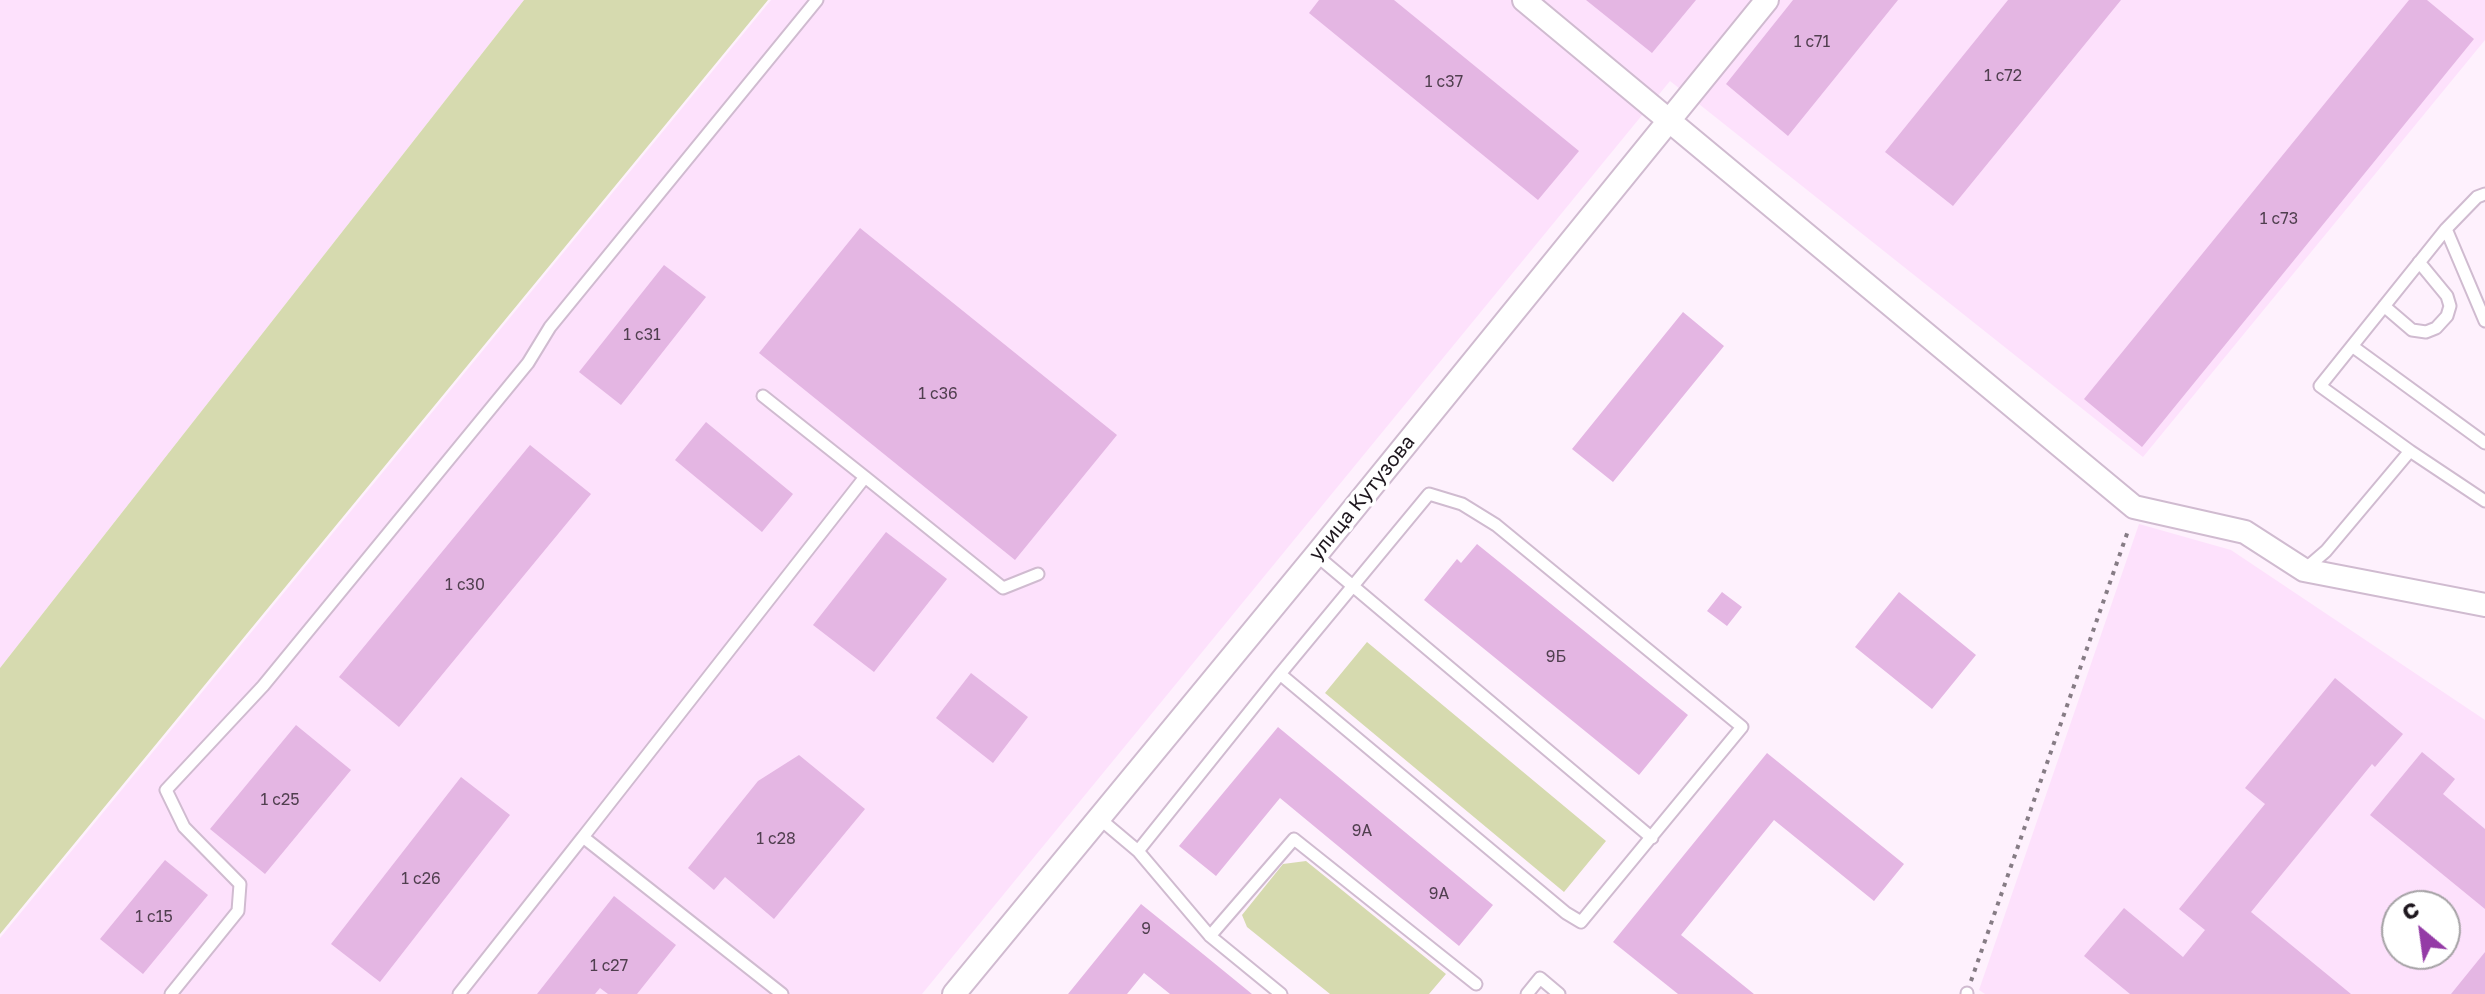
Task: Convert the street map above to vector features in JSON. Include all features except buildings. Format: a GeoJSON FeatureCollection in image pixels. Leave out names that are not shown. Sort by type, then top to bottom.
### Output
{"type":"FeatureCollection","features":[{"type":"Feature","properties":{"kind":"street"},"geometry":{"type":"LineString","coordinates":[[1524,0],[2134,507],[2245,532],[2304,570],[2485,605]]}},
{"type":"Feature","properties":{"kind":"street","name":"улица Кутузова"},"geometry":{"type":"LineString","coordinates":[[954,994],[1767,0]]}},
{"type":"Feature","properties":{"kind":"lane"},"geometry":{"type":"LineString","coordinates":[[171,994],[238,911],[240,884],[184,827],[166,790],[282,662],[528,363],[550,327],[817,0]]}},
{"type":"Feature","properties":{"kind":"lane"},"geometry":{"type":"LineString","coordinates":[[2485,194],[2477,197],[2446,229],[2320,386],[2485,501]]}},
{"type":"Feature","properties":{"kind":"lane"},"geometry":{"type":"LineString","coordinates":[[2446,229],[2485,321]]}},
{"type":"Feature","properties":{"kind":"lane"},"geometry":{"type":"LineString","coordinates":[[2384,306],[2412,330],[2426,332],[2436,328],[2447,316],[2450,306],[2447,296],[2419,262]]}},
{"type":"Feature","properties":{"kind":"lane"},"geometry":{"type":"LineString","coordinates":[[2352,346],[2485,443]]}},
{"type":"Feature","properties":{"kind":"lane"},"geometry":{"type":"LineString","coordinates":[[763,396],[1003,588],[1038,574]]}},
{"type":"Feature","properties":{"kind":"lane"},"geometry":{"type":"LineString","coordinates":[[2304,570],[2326,551],[2410,451]]}},
{"type":"Feature","properties":{"kind":"lane"},"geometry":{"type":"LineString","coordinates":[[459,994],[865,477]]}},
{"type":"Feature","properties":{"kind":"lane"},"geometry":{"type":"LineString","coordinates":[[1138,851],[1280,674],[1429,494],[1462,504],[1496,525],[1742,727],[1581,922],[1566,913],[1280,674]]}},
{"type":"Feature","properties":{"kind":"lane"},"geometry":{"type":"LineString","coordinates":[[1316,555],[1652,838]]}},
{"type":"Feature","properties":{"kind":"lane"},"geometry":{"type":"LineString","coordinates":[[1100,819],[1138,851],[1210,936],[1281,994]]}},
{"type":"Feature","properties":{"kind":"lane"},"geometry":{"type":"LineString","coordinates":[[583,837],[782,994]]}},
{"type":"Feature","properties":{"kind":"lane"},"geometry":{"type":"LineString","coordinates":[[1210,936],[1294,839],[1476,984]]}},
{"type":"Feature","properties":{"kind":"lane"},"geometry":{"type":"LineString","coordinates":[[1527,994],[1540,978],[1559,994]]}},
{"type":"Feature","properties":{"kind":"path"},"geometry":{"type":"LineString","coordinates":[[1967,993],[2134,507]]}},
{"type":"Feature","properties":{"kind":"shaded area"},"geometry":{"type":"Polygon","coordinates":[[[0,0],[524,0],[0,668],[0,0]]]}},
{"type":"Feature","properties":{"kind":"shaded area"},"geometry":{"type":"Polygon","coordinates":[[[771,0],[2485,0],[2485,40],[2143,457],[1670,81],[922,994],[0,994],[0,938],[771,0]]]}},
{"type":"Feature","properties":{"kind":"shaded area"},"geometry":{"type":"Polygon","coordinates":[[[2139,524],[2231,550],[2485,720],[2485,994],[1985,994],[1979,990],[2139,524]]]}},
{"type":"Feature","properties":{"kind":"green space"},"geometry":{"type":"Polygon","coordinates":[[[524,0],[768,0],[0,934],[0,668],[524,0]]]}},
{"type":"Feature","properties":{"kind":"green space"},"geometry":{"type":"Polygon","coordinates":[[[1367,642],[1606,841],[1564,892],[1325,693],[1367,642]]]}},
{"type":"Feature","properties":{"kind":"green space"},"geometry":{"type":"Polygon","coordinates":[[[1306,861],[1446,974],[1429,994],[1330,994],[1247,927],[1242,915],[1283,864],[1306,861]]]}}]}
